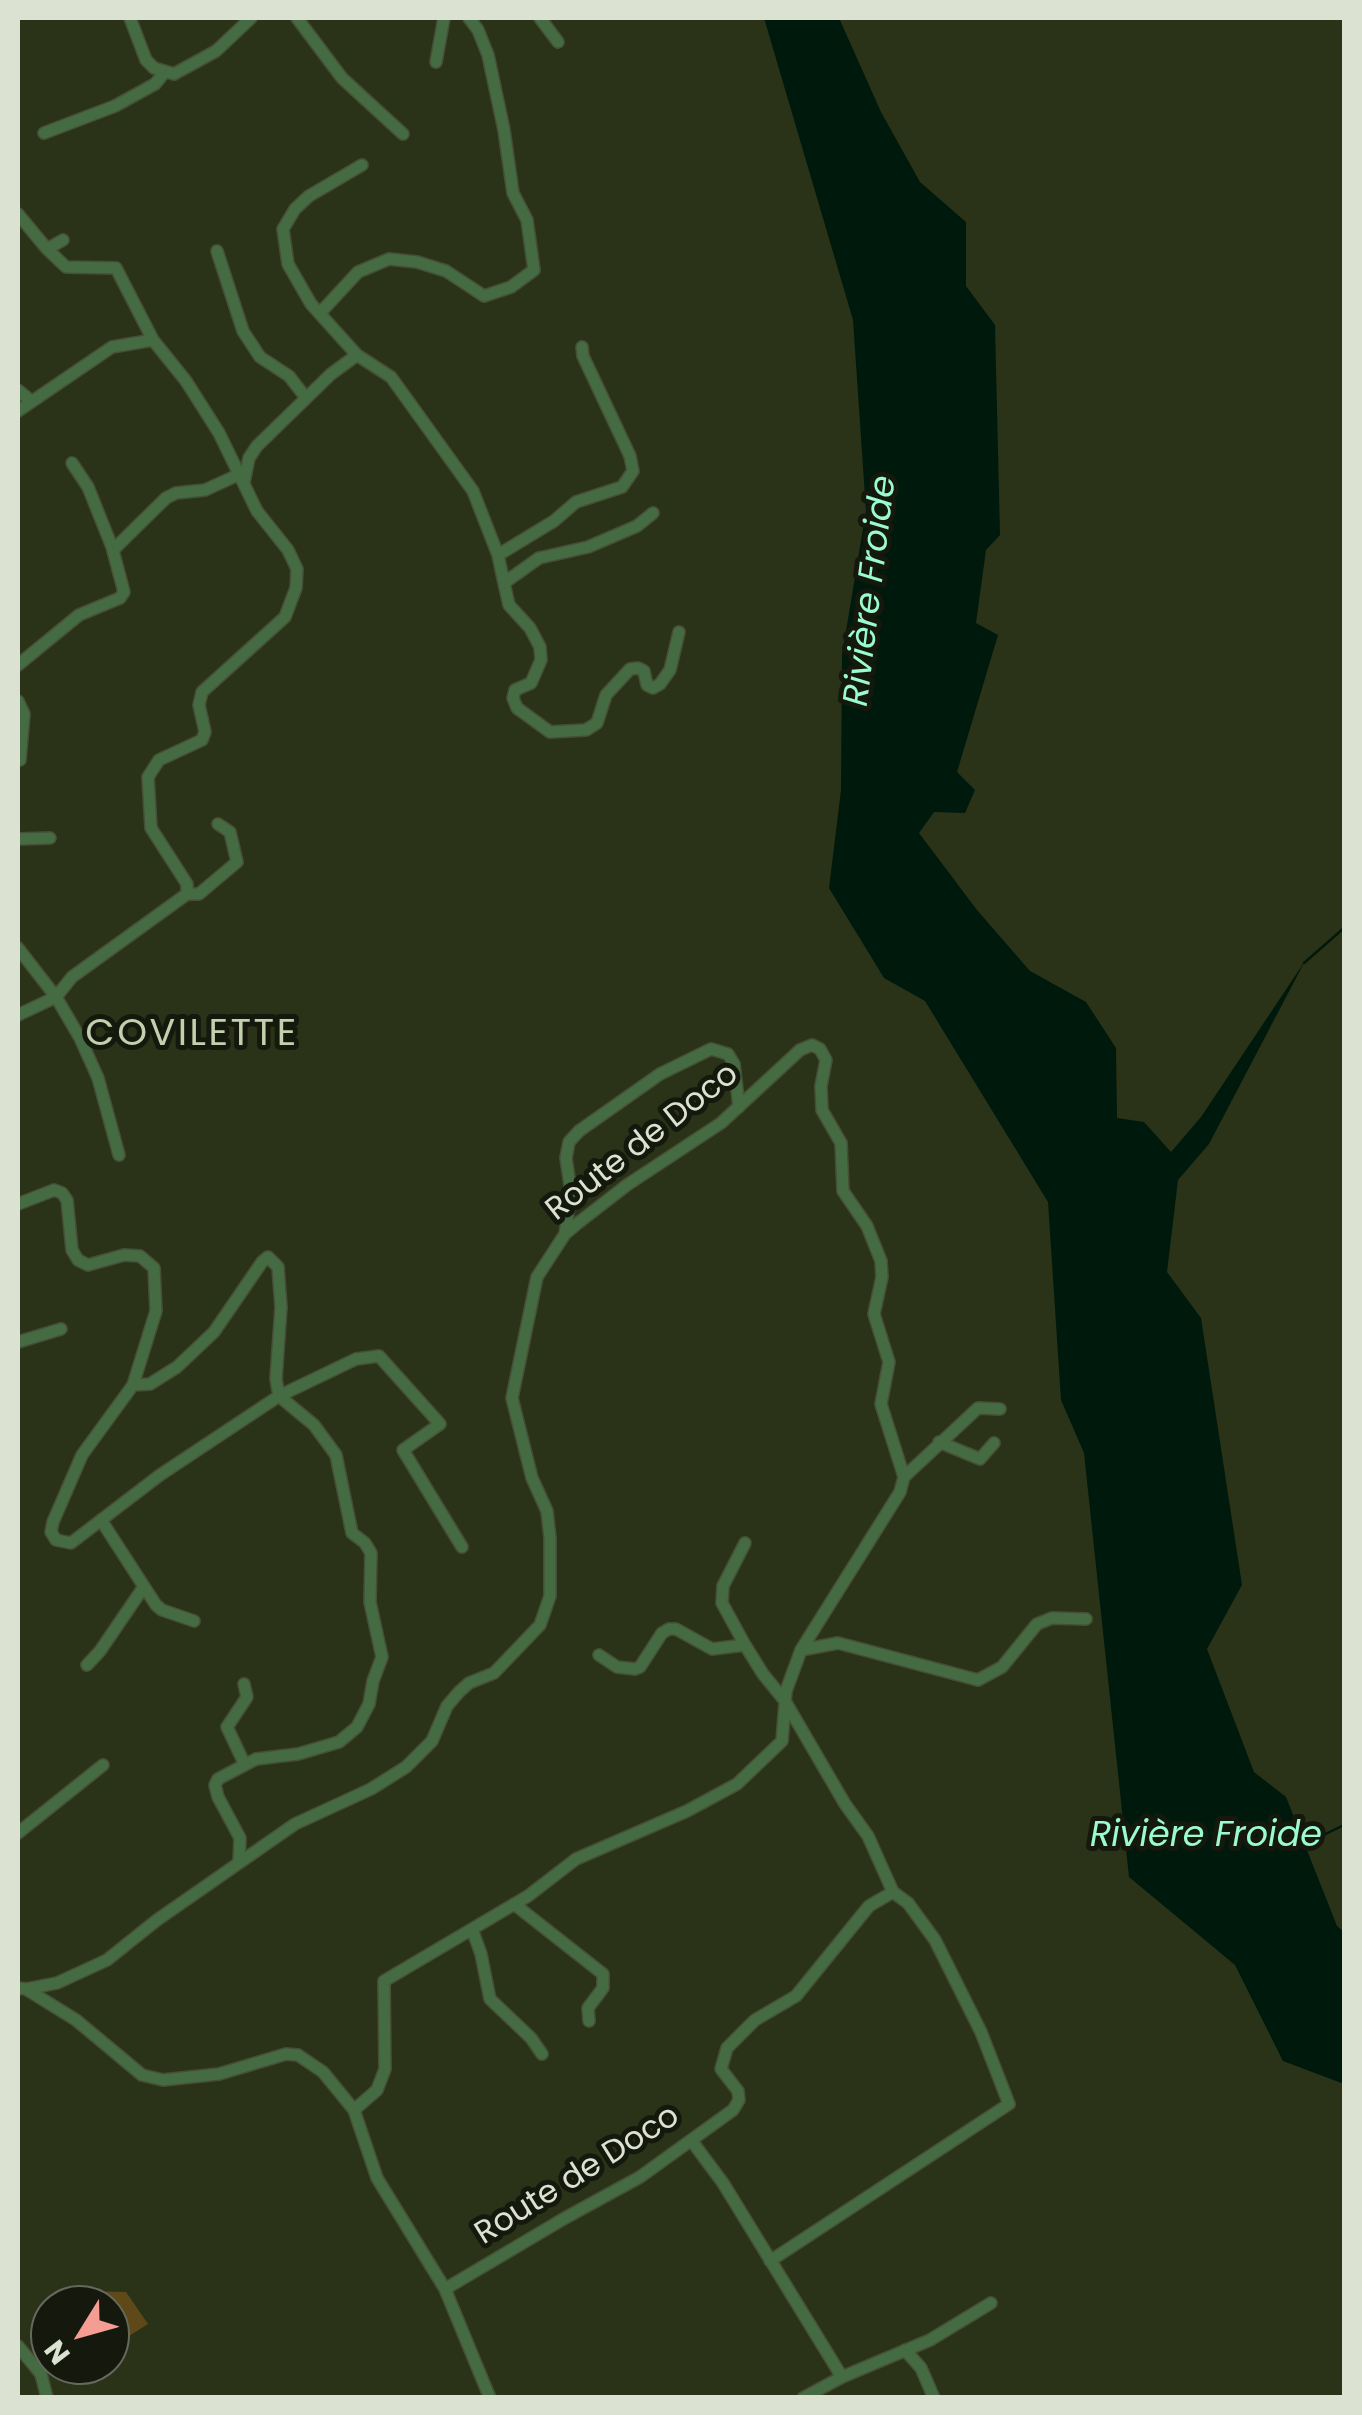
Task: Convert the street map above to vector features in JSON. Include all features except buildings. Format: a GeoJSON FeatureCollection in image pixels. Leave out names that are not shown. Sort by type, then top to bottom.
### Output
{"type":"FeatureCollection","features":[{"type":"Feature","properties":{"kind":"street"},"geometry":{"type":"LineString","coordinates":[[130,18],[140,51],[154,68],[164,72],[186,70],[228,42],[251,18]]}},
{"type":"Feature","properties":{"kind":"street"},"geometry":{"type":"LineString","coordinates":[[296,18],[342,78],[403,134]]}},
{"type":"Feature","properties":{"kind":"street"},"geometry":{"type":"LineString","coordinates":[[436,62],[444,18]]}},
{"type":"Feature","properties":{"kind":"street"},"geometry":{"type":"LineString","coordinates":[[321,312],[358,272],[389,259],[446,271],[484,296],[511,287],[534,270],[527,220],[512,193],[488,55],[469,18]]}},
{"type":"Feature","properties":{"kind":"street"},"geometry":{"type":"LineString","coordinates":[[540,18],[558,42]]}},
{"type":"Feature","properties":{"kind":"street"},"geometry":{"type":"LineString","coordinates":[[44,132],[115,106],[155,84],[164,72]]}},
{"type":"Feature","properties":{"kind":"street"},"geometry":{"type":"LineString","coordinates":[[362,165],[309,196],[295,209],[284,230],[288,264],[311,304],[357,354],[391,377],[473,491],[498,555],[508,605],[530,628],[540,647],[541,660],[530,683],[515,690],[517,708],[550,732],[586,730],[597,723],[606,695],[630,670],[644,671],[647,685],[653,688],[660,684],[670,670],[679,632]]}},
{"type":"Feature","properties":{"kind":"street"},"geometry":{"type":"LineString","coordinates":[[18,214],[66,267],[116,268],[153,340],[186,381],[257,510],[288,550],[296,570],[296,588],[285,617],[202,692],[202,740],[159,760],[148,777],[151,828],[187,884],[188,894]]}},
{"type":"Feature","properties":{"kind":"street"},"geometry":{"type":"LineString","coordinates":[[48,249],[64,240]]}},
{"type":"Feature","properties":{"kind":"street"},"geometry":{"type":"LineString","coordinates":[[217,251],[248,340],[260,357],[289,376],[306,398]]}},
{"type":"Feature","properties":{"kind":"street"},"geometry":{"type":"LineString","coordinates":[[18,411],[112,346],[153,340]]}},
{"type":"Feature","properties":{"kind":"street"},"geometry":{"type":"LineString","coordinates":[[498,555],[554,521],[576,502],[622,487],[632,470],[630,456],[582,347]]}},
{"type":"Feature","properties":{"kind":"street"},"geometry":{"type":"LineString","coordinates":[[113,550],[166,498],[205,490],[240,475],[257,446],[357,354]]}},
{"type":"Feature","properties":{"kind":"street"},"geometry":{"type":"LineString","coordinates":[[18,390],[32,401]]}},
{"type":"Feature","properties":{"kind":"street"},"geometry":{"type":"LineString","coordinates":[[18,665],[79,615],[120,598],[124,584],[88,486],[72,464]]}},
{"type":"Feature","properties":{"kind":"street"},"geometry":{"type":"LineString","coordinates":[[504,583],[540,558],[588,547],[621,534],[653,513]]}},
{"type":"Feature","properties":{"kind":"street"},"geometry":{"type":"LineString","coordinates":[[18,701],[24,714],[20,760]]}},
{"type":"Feature","properties":{"kind":"street"},"geometry":{"type":"LineString","coordinates":[[18,1015],[56,997],[72,978],[188,894],[200,894],[237,862],[230,832],[218,824]]}},
{"type":"Feature","properties":{"kind":"street"},"geometry":{"type":"LineString","coordinates":[[18,840],[50,838]]}},
{"type":"Feature","properties":{"kind":"street"},"geometry":{"type":"LineString","coordinates":[[18,948],[56,997],[80,1038],[98,1078],[120,1155]]}},
{"type":"Feature","properties":{"kind":"street","name":"Route de Doco"},"geometry":{"type":"LineString","coordinates":[[22,1989],[56,1983],[107,1960],[157,1920],[295,1824],[372,1790],[406,1767],[432,1742],[447,1706],[459,1692],[494,1673],[540,1625],[550,1596],[547,1511],[532,1478],[512,1398],[537,1278],[565,1234],[626,1185],[702,1137],[806,1046],[824,1053],[822,1110],[840,1143],[843,1192],[867,1226],[881,1261],[882,1277],[874,1314],[889,1362],[881,1404],[904,1477]]}},
{"type":"Feature","properties":{"kind":"street"},"geometry":{"type":"LineString","coordinates":[[565,1234],[572,1192],[566,1158],[570,1142],[580,1131],[660,1074],[710,1049],[728,1054],[734,1064],[738,1106]]}},
{"type":"Feature","properties":{"kind":"street"},"geometry":{"type":"LineString","coordinates":[[18,1204],[54,1190],[62,1193],[67,1200],[72,1250],[78,1260],[88,1265],[124,1254],[140,1256],[154,1268],[156,1311],[133,1385],[82,1455],[51,1532],[56,1540],[71,1543],[160,1476],[279,1396],[356,1359],[379,1356],[440,1424],[403,1450],[462,1547]]}},
{"type":"Feature","properties":{"kind":"street"},"geometry":{"type":"LineString","coordinates":[[133,1385],[150,1384],[177,1367],[214,1332],[268,1257],[278,1267],[279,1396],[314,1425],[336,1455],[352,1533],[370,1553],[370,1602],[382,1657],[372,1681],[369,1704],[357,1726],[339,1742],[244,1764],[218,1779],[218,1797],[240,1838],[239,1862]]}},
{"type":"Feature","properties":{"kind":"street"},"geometry":{"type":"LineString","coordinates":[[18,1342],[61,1328]]}},
{"type":"Feature","properties":{"kind":"street"},"geometry":{"type":"LineString","coordinates":[[354,2110],[377,2090],[385,2069],[384,1981],[514,1904],[576,1859],[687,1811],[737,1784],[782,1741],[786,1691],[801,1650],[900,1492],[904,1477],[981,1406],[1000,1409]]}},
{"type":"Feature","properties":{"kind":"street"},"geometry":{"type":"LineString","coordinates":[[938,1442],[980,1459],[994,1443]]}},
{"type":"Feature","properties":{"kind":"street"},"geometry":{"type":"LineString","coordinates":[[101,1520],[142,1588],[162,1610],[194,1622]]}},
{"type":"Feature","properties":{"kind":"street"},"geometry":{"type":"LineString","coordinates":[[744,1543],[723,1586],[722,1603],[744,1645],[785,1701],[868,1836],[893,1892],[908,1903],[935,1940],[981,2032],[1009,2104],[770,2260]]}},
{"type":"Feature","properties":{"kind":"street"},"geometry":{"type":"LineString","coordinates":[[87,1665],[142,1588]]}},
{"type":"Feature","properties":{"kind":"street"},"geometry":{"type":"LineString","coordinates":[[801,1650],[838,1643],[978,1680],[1002,1667],[1037,1624],[1052,1618],[1086,1619]]}},
{"type":"Feature","properties":{"kind":"street"},"geometry":{"type":"LineString","coordinates":[[598,1654],[610,1664],[635,1669],[662,1633],[670,1629],[712,1649],[744,1645]]}},
{"type":"Feature","properties":{"kind":"street"},"geometry":{"type":"LineString","coordinates":[[244,1684],[247,1697],[227,1727],[244,1764]]}},
{"type":"Feature","properties":{"kind":"street"},"geometry":{"type":"LineString","coordinates":[[18,1833],[103,1765]]}},
{"type":"Feature","properties":{"kind":"street","name":"Route de Doco"},"geometry":{"type":"LineString","coordinates":[[445,2289],[640,2178],[733,2110],[739,2100],[738,2092],[722,2068],[728,2048],[755,2020],[796,1996],[869,1906],[893,1892]]}},
{"type":"Feature","properties":{"kind":"street"},"geometry":{"type":"LineString","coordinates":[[514,1904],[604,1974],[603,1988],[588,2008],[590,2022]]}},
{"type":"Feature","properties":{"kind":"street"},"geometry":{"type":"LineString","coordinates":[[472,1929],[482,1954],[490,1999],[542,2054]]}},
{"type":"Feature","properties":{"kind":"street"},"geometry":{"type":"LineString","coordinates":[[22,1989],[76,2020],[142,2075],[163,2080],[219,2074],[286,2054],[298,2055],[324,2072],[354,2110],[377,2178],[445,2289],[490,2398]]}},
{"type":"Feature","properties":{"kind":"street"},"geometry":{"type":"LineString","coordinates":[[691,2140],[723,2183],[842,2377]]}},
{"type":"Feature","properties":{"kind":"street"},"geometry":{"type":"LineString","coordinates":[[802,2398],[930,2340],[991,2303]]}},
{"type":"Feature","properties":{"kind":"street"},"geometry":{"type":"LineString","coordinates":[[18,2346],[41,2374],[47,2398]]}},
{"type":"Feature","properties":{"kind":"street"},"geometry":{"type":"LineString","coordinates":[[905,2350],[922,2368],[934,2398]]}},
{"type":"Feature","properties":{"kind":"shaded area"},"geometry":{"type":"Polygon","coordinates":[[[130,2298],[148,2324],[130,2335],[130,2298]]]}},
{"type":"Feature","properties":{"kind":"water","name":"Rivière Froide"},"geometry":{"type":"Polygon","coordinates":[[[764,18],[839,18],[881,112],[920,182],[966,222],[966,286],[995,325],[1000,535],[986,550],[976,623],[998,635],[957,772],[975,790],[965,813],[934,812],[919,833],[977,910],[1030,971],[1086,1002],[1116,1048],[1117,1118],[1144,1122],[1171,1152],[1201,1117],[1305,961],[1209,1144],[1178,1180],[1167,1272],[1201,1318],[1242,1585],[1207,1649],[1254,1772],[1286,1797],[1337,1926],[1344,1932],[1344,2084],[1283,2061],[1235,1965],[1129,1877],[1084,1453],[1061,1400],[1048,1202],[925,1001],[884,978],[829,888],[841,790],[842,655],[866,511],[853,320],[764,18]]]}},
{"type":"Feature","properties":{"kind":"waterway"},"geometry":{"type":"LineString","coordinates":[[1304,963],[1344,928]]}},
{"type":"Feature","properties":{"kind":"waterway"},"geometry":{"type":"LineString","coordinates":[[1305,1844],[1344,1825]]}},
{"type":"Feature","properties":{"kind":"district","name":"COVILETTE"},"geometry":{"type":"Point","coordinates":[192,1035]}}]}
